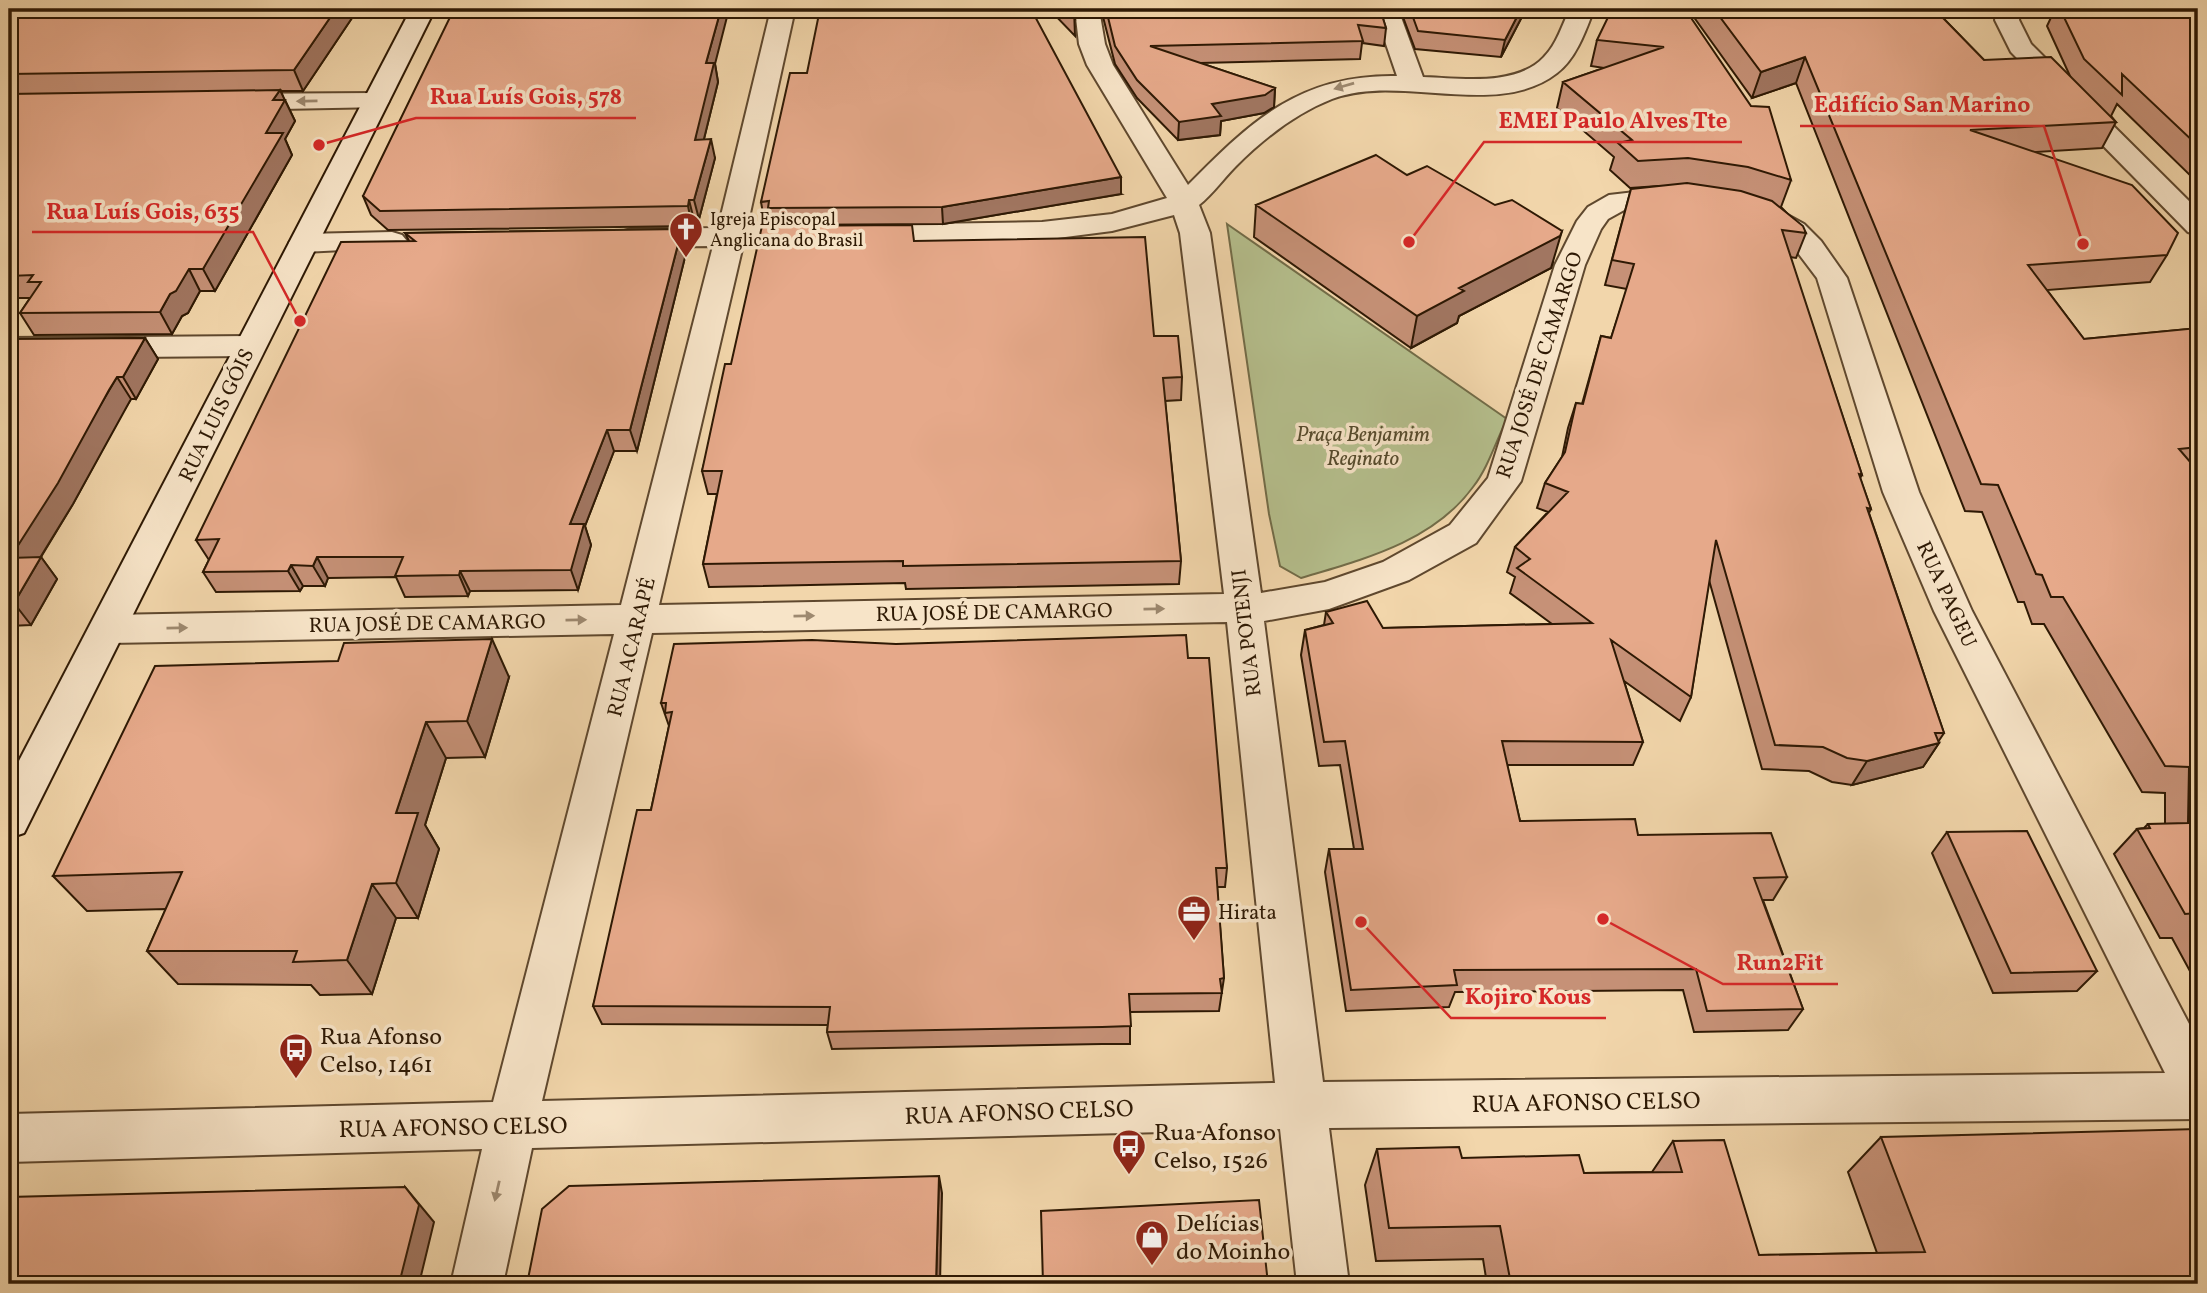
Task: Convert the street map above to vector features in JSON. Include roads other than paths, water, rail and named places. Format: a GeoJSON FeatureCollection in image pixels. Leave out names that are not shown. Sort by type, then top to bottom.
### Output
{"type":"FeatureCollection","features":[{"type":"Feature","properties":{"kind":"street","name":"RUA LUIS GÓIS"},"geometry":{"type":"LineString","coordinates":[[9,821],[423,9]]}},
{"type":"Feature","properties":{"kind":"street","name":"RUA ACARAPÉ"},"geometry":{"type":"LineString","coordinates":[[477,1284],[512,1125],[638,619],[783,9]]}},
{"type":"Feature","properties":{"kind":"street","name":"RUA POTENJI"},"geometry":{"type":"LineString","coordinates":[[1087,9],[1092,44],[1100,65],[1184,203],[1198,248],[1244,608],[1323,1284]]}},
{"type":"Feature","properties":{"kind":"street"},"geometry":{"type":"LineString","coordinates":[[1386,9],[1412,82]]}},
{"type":"Feature","properties":{"kind":"street"},"geometry":{"type":"LineString","coordinates":[[610,238],[994,233],[1121,221],[1184,203],[1251,137],[1298,105],[1331,90],[1358,82],[1412,82],[1452,86],[1521,81],[1547,69],[1562,53],[1582,9]]}},
{"type":"Feature","properties":{"kind":"street"},"geometry":{"type":"LineString","coordinates":[[2009,9],[2007,20],[2020,47],[2198,226]]}},
{"type":"Feature","properties":{"kind":"street"},"geometry":{"type":"LineString","coordinates":[[206,103],[376,100]]}},
{"type":"Feature","properties":{"kind":"street","name":"RUA PAGEU"},"geometry":{"type":"LineString","coordinates":[[1642,197],[1718,201],[1774,217],[1800,235],[1818,255],[1832,278],[1900,492],[1952,611],[2198,1090]]}},
{"type":"Feature","properties":{"kind":"street","name":"RUA JOSÉ DE CAMARGO"},"geometry":{"type":"LineString","coordinates":[[109,629],[1244,608],[1269,607],[1329,595],[1396,571],[1463,534],[1504,481],[1570,265],[1587,226],[1598,213],[1619,201],[1642,197]]}},
{"type":"Feature","properties":{"kind":"street"},"geometry":{"type":"LineString","coordinates":[[304,243],[420,241]]}},
{"type":"Feature","properties":{"kind":"street"},"geometry":{"type":"LineString","coordinates":[[9,348],[250,346]]}},
{"type":"Feature","properties":{"kind":"street","name":"RUA AFONSO CELSO"},"geometry":{"type":"LineString","coordinates":[[9,1138],[1301,1105],[2198,1096]]}},
{"type":"Feature","properties":{"kind":"place","name":"Rua Luís Gois, 578"},"geometry":{"type":"Point","coordinates":[319,145]}},
{"type":"Feature","properties":{"kind":"place","name":"EMEI Paulo Alves Tte"},"geometry":{"type":"Point","coordinates":[1409,242]}},
{"type":"Feature","properties":{"kind":"place","name":"Edifício San Marino"},"geometry":{"type":"Point","coordinates":[2083,244]}},
{"type":"Feature","properties":{"kind":"place","name":"Igreja Episcopal Anglicana do Brasil"},"geometry":{"type":"Point","coordinates":[686,259]}},
{"type":"Feature","properties":{"kind":"place","name":"Rua Luís Gois, 635"},"geometry":{"type":"Point","coordinates":[300,321]}},
{"type":"Feature","properties":{"kind":"place","name":"Run2Fit"},"geometry":{"type":"Point","coordinates":[1603,919]}},
{"type":"Feature","properties":{"kind":"place","name":"Kojiro Kous"},"geometry":{"type":"Point","coordinates":[1361,922]}},
{"type":"Feature","properties":{"kind":"place","name":"Hirata"},"geometry":{"type":"Point","coordinates":[1194,942]}},
{"type":"Feature","properties":{"kind":"place","name":"Rua Afonso Celso, 1461"},"geometry":{"type":"Point","coordinates":[296,1080]}},
{"type":"Feature","properties":{"kind":"place","name":"Rua Afonso Celso, 1526"},"geometry":{"type":"Point","coordinates":[1129,1176]}},
{"type":"Feature","properties":{"kind":"place","name":"Delícias do Moinho"},"geometry":{"type":"Point","coordinates":[1152,1267]}},
{"type":"Feature","properties":{"kind":"park label","name":"Praça Benjamim Reginato"},"geometry":{"type":"Point","coordinates":[1363,446]}}]}
